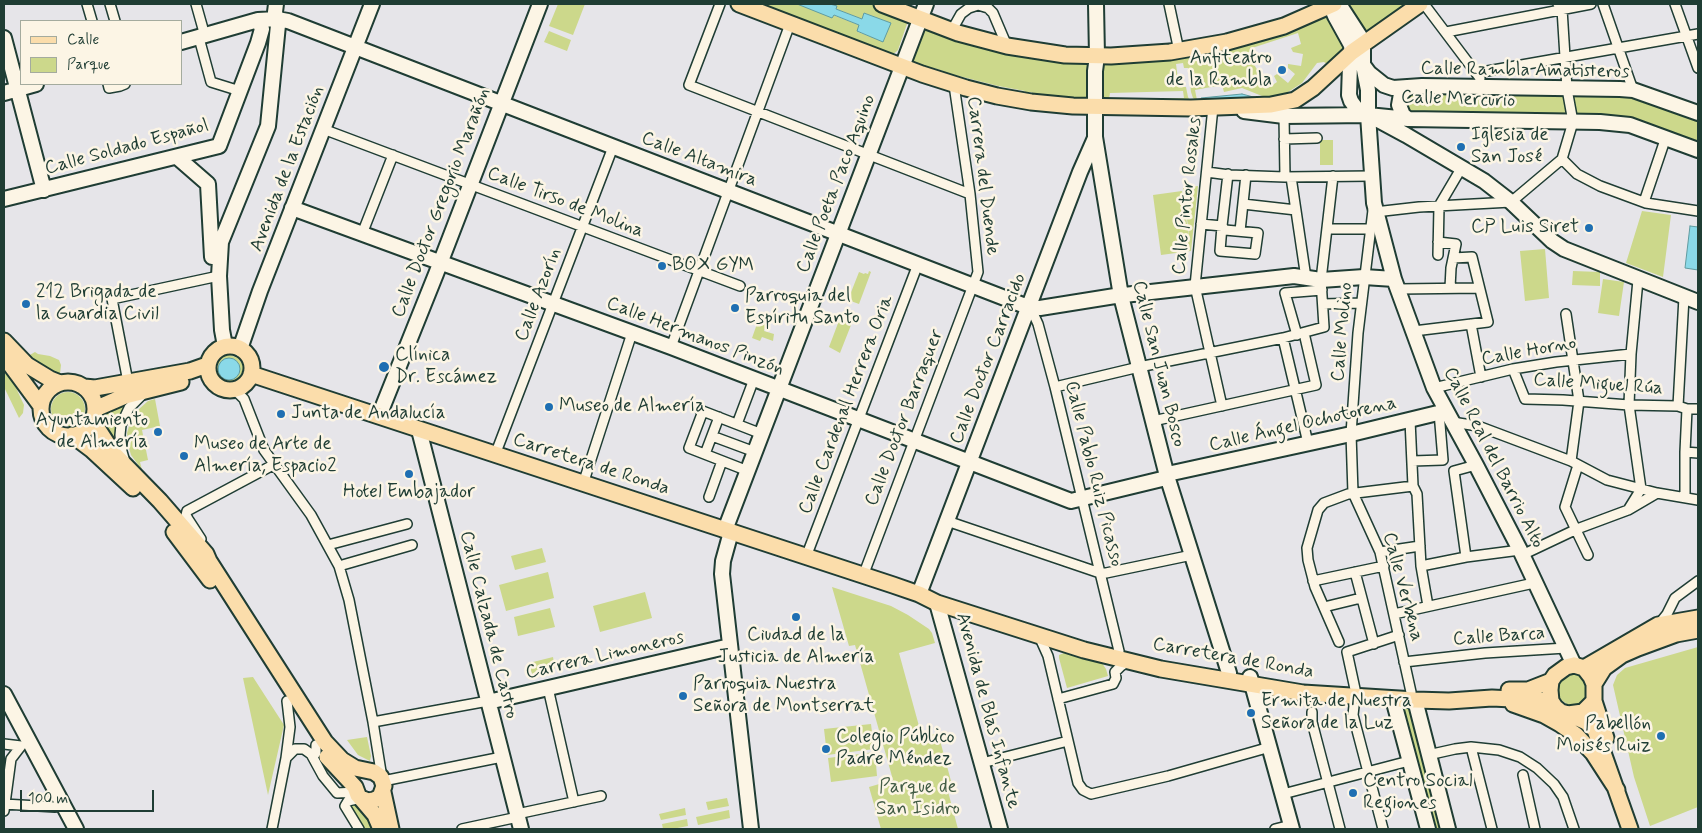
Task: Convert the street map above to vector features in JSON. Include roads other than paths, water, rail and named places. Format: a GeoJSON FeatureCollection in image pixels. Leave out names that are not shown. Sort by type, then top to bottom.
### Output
{"type":"FeatureCollection","features":[{"type":"Feature","properties":{"kind":"main road"},"geometry":{"type":"LineString","coordinates":[[739,4],[898,66],[954,85],[1020,100],[1094,107],[1213,107],[1276,104],[1295,100],[1313,88],[1356,47],[1420,4]]}},
{"type":"Feature","properties":{"kind":"main road"},"geometry":{"type":"LineString","coordinates":[[882,4],[952,30],[1007,46],[1053,53],[1097,56],[1146,55],[1215,45],[1262,33],[1294,22],[1334,4]]}},
{"type":"Feature","properties":{"kind":"main road"},"geometry":{"type":"LineString","coordinates":[[4,340],[27,365],[50,380],[60,383],[75,383],[84,387],[95,388],[190,371],[209,372]]}},
{"type":"Feature","properties":{"kind":"main road"},"geometry":{"type":"LineString","coordinates":[[225,346],[240,348],[249,358],[252,366],[251,374],[246,384],[227,391],[217,387],[209,372],[213,353],[225,346]]}},
{"type":"Feature","properties":{"kind":"main road"},"geometry":{"type":"LineString","coordinates":[[4,356],[41,406],[44,420],[51,430],[60,435],[72,436],[83,432],[94,415],[125,396],[192,379],[209,372]]}},
{"type":"Feature","properties":{"kind":"main road","name":"Carretera de Ronda"},"geometry":{"type":"LineString","coordinates":[[251,374],[1084,650],[1230,673],[1251,681]]}},
{"type":"Feature","properties":{"kind":"main road"},"geometry":{"type":"LineString","coordinates":[[41,406],[49,390],[60,383]]}},
{"type":"Feature","properties":{"kind":"main road"},"geometry":{"type":"LineString","coordinates":[[84,387],[92,397],[94,415],[108,446],[160,501],[206,554],[325,742],[342,760],[377,779],[391,829]]}},
{"type":"Feature","properties":{"kind":"main road"},"geometry":{"type":"LineString","coordinates":[[72,436],[92,450],[159,515],[202,568],[287,701],[314,751],[368,801],[380,797],[377,779]]}},
{"type":"Feature","properties":{"kind":"main road","name":"Carretera de Ronda"},"geometry":{"type":"LineString","coordinates":[[919,594],[938,597],[1161,669],[1393,699],[1413,696],[1528,690],[1551,681]]}},
{"type":"Feature","properties":{"kind":"main road"},"geometry":{"type":"LineString","coordinates":[[1629,829],[1595,730],[1586,722],[1561,712],[1551,701],[1551,681],[1561,670],[1579,667],[1658,625],[1698,618]]}},
{"type":"Feature","properties":{"kind":"main road"},"geometry":{"type":"LineString","coordinates":[[1638,829],[1594,702],[1594,684],[1604,668],[1622,655],[1676,634],[1698,630]]}},
{"type":"Feature","properties":{"kind":"main road"},"geometry":{"type":"LineString","coordinates":[[1579,667],[1594,684]]}},
{"type":"Feature","properties":{"kind":"main road","name":"Carretera de Ronda"},"geometry":{"type":"LineString","coordinates":[[1355,693],[1413,696],[1449,701],[1492,698],[1551,701]]}},
{"type":"Feature","properties":{"kind":"main road"},"geometry":{"type":"LineString","coordinates":[[1492,698],[1544,715],[1576,735],[1593,753],[1617,790]]}},
{"type":"Feature","properties":{"kind":"main road"},"geometry":{"type":"LineString","coordinates":[[1568,714],[1583,712],[1594,702]]}},
{"type":"Feature","properties":{"kind":"main road"},"geometry":{"type":"LineString","coordinates":[[377,779],[364,773],[357,779],[359,794],[375,815],[382,829]]}},
{"type":"Feature","properties":{"kind":"street"},"geometry":{"type":"LineString","coordinates":[[88,4],[92,20]]}},
{"type":"Feature","properties":{"kind":"street"},"geometry":{"type":"LineString","coordinates":[[110,4],[115,20]]}},
{"type":"Feature","properties":{"kind":"street"},"geometry":{"type":"LineString","coordinates":[[196,4],[211,82],[240,91]]}},
{"type":"Feature","properties":{"kind":"street"},"geometry":{"type":"LineString","coordinates":[[216,276],[220,242],[268,126],[276,44],[276,4]]}},
{"type":"Feature","properties":{"kind":"street","name":"Avenida de la Estación"},"geometry":{"type":"LineString","coordinates":[[240,348],[260,291],[372,4]]}},
{"type":"Feature","properties":{"kind":"street","name":"Calle Doctor Gregorio Marañón"},"geometry":{"type":"LineString","coordinates":[[379,416],[540,4]]}},
{"type":"Feature","properties":{"kind":"street"},"geometry":{"type":"LineString","coordinates":[[720,4],[689,85],[970,194]]}},
{"type":"Feature","properties":{"kind":"street","name":"Calle Poeta Paco Aquino"},"geometry":{"type":"LineString","coordinates":[[751,829],[722,574],[728,531],[754,452],[868,154],[898,66],[917,17],[926,4]]}},
{"type":"Feature","properties":{"kind":"street","name":"Calle San Juan Bosco"},"geometry":{"type":"LineString","coordinates":[[1096,4],[1095,137],[1121,296],[1166,476],[1230,673]]}},
{"type":"Feature","properties":{"kind":"street"},"geometry":{"type":"LineString","coordinates":[[1168,4],[1179,51]]}},
{"type":"Feature","properties":{"kind":"street"},"geometry":{"type":"LineString","coordinates":[[1334,4],[1334,16],[1356,47],[1363,65]]}},
{"type":"Feature","properties":{"kind":"street"},"geometry":{"type":"LineString","coordinates":[[1424,4],[1480,78],[1480,87]]}},
{"type":"Feature","properties":{"kind":"street"},"geometry":{"type":"LineString","coordinates":[[1446,32],[1560,7],[1591,4]]}},
{"type":"Feature","properties":{"kind":"street"},"geometry":{"type":"LineString","coordinates":[[1603,4],[1633,90]]}},
{"type":"Feature","properties":{"kind":"street"},"geometry":{"type":"LineString","coordinates":[[1675,4],[1698,68]]}},
{"type":"Feature","properties":{"kind":"street"},"geometry":{"type":"LineString","coordinates":[[952,30],[961,14],[969,8],[978,5],[988,8],[993,13],[1007,46]]}},
{"type":"Feature","properties":{"kind":"street"},"geometry":{"type":"LineString","coordinates":[[1374,208],[1511,202],[1562,158],[1573,122],[1567,90],[1560,7]]}},
{"type":"Feature","properties":{"kind":"street","name":"Calle Altamira"},"geometry":{"type":"LineString","coordinates":[[182,42],[258,20],[277,19],[288,21],[1028,307]]}},
{"type":"Feature","properties":{"kind":"street","name":"Calle Soldado Español"},"geometry":{"type":"LineString","coordinates":[[4,199],[219,146],[258,43],[262,29],[258,20]]}},
{"type":"Feature","properties":{"kind":"street"},"geometry":{"type":"LineString","coordinates":[[671,347],[790,24]]}},
{"type":"Feature","properties":{"kind":"street"},"geometry":{"type":"LineString","coordinates":[[1476,73],[1698,34]]}},
{"type":"Feature","properties":{"kind":"street"},"geometry":{"type":"LineString","coordinates":[[4,38],[44,190]]}},
{"type":"Feature","properties":{"kind":"street"},"geometry":{"type":"LineString","coordinates":[[258,43],[276,44]]}},
{"type":"Feature","properties":{"kind":"street"},"geometry":{"type":"LineString","coordinates":[[1356,47],[1350,64],[1349,95],[1353,105],[1490,185],[1558,246],[1638,280],[1698,302]]}},
{"type":"Feature","properties":{"kind":"street","name":"Calle Rambla Amatisteros"},"geometry":{"type":"LineString","coordinates":[[1363,65],[1369,73],[1384,85],[1394,88],[1480,87],[1633,90],[1698,113]]}},
{"type":"Feature","properties":{"kind":"street","name":"Calle Real del Barrio Alto"},"geometry":{"type":"LineString","coordinates":[[1363,65],[1368,90],[1374,208],[1397,284],[1434,388],[1446,415],[1476,465],[1521,552],[1566,648],[1579,667]]}},
{"type":"Feature","properties":{"kind":"street"},"geometry":{"type":"LineString","coordinates":[[4,93],[32,85]]}},
{"type":"Feature","properties":{"kind":"street"},"geometry":{"type":"LineString","coordinates":[[108,85],[109,88],[122,85]]}},
{"type":"Feature","properties":{"kind":"street","name":"Carrera del Duende"},"geometry":{"type":"LineString","coordinates":[[954,85],[970,194],[978,272]]}},
{"type":"Feature","properties":{"kind":"street","name":"Calle Rambla Amatisteros"},"geometry":{"type":"LineString","coordinates":[[1408,87],[1402,94],[1399,105],[1402,113],[1408,119]]}},
{"type":"Feature","properties":{"kind":"street","name":"Calle Mercurio"},"geometry":{"type":"LineString","coordinates":[[1213,107],[1284,116],[1368,115],[1408,119],[1600,122],[1630,125],[1698,150]]}},
{"type":"Feature","properties":{"kind":"street","name":"Calle Pintor Rosales"},"geometry":{"type":"LineString","coordinates":[[1213,107],[1196,288],[1222,406]]}},
{"type":"Feature","properties":{"kind":"street"},"geometry":{"type":"LineString","coordinates":[[1284,116],[1288,177],[1296,210],[1306,278]]}},
{"type":"Feature","properties":{"kind":"street","name":"Calle Tirso de Molina"},"geometry":{"type":"LineString","coordinates":[[323,129],[740,286]]}},
{"type":"Feature","properties":{"kind":"street","name":"Calle Doctor Carracido"},"geometry":{"type":"LineString","coordinates":[[919,594],[1095,137]]}},
{"type":"Feature","properties":{"kind":"street"},"geometry":{"type":"LineString","coordinates":[[1644,202],[1666,137]]}},
{"type":"Feature","properties":{"kind":"street"},"geometry":{"type":"LineString","coordinates":[[1284,138],[1317,138]]}},
{"type":"Feature","properties":{"kind":"street","name":"Calle Azorín"},"geometry":{"type":"LineString","coordinates":[[495,455],[613,147]]}},
{"type":"Feature","properties":{"kind":"street"},"geometry":{"type":"LineString","coordinates":[[362,234],[392,155]]}},
{"type":"Feature","properties":{"kind":"street"},"geometry":{"type":"LineString","coordinates":[[177,157],[208,184],[216,276],[225,346]]}},
{"type":"Feature","properties":{"kind":"street"},"geometry":{"type":"LineString","coordinates":[[1562,158],[1577,174],[1600,186],[1644,202],[1698,210]]}},
{"type":"Feature","properties":{"kind":"street"},"geometry":{"type":"LineString","coordinates":[[1438,254],[1439,206],[1462,167]]}},
{"type":"Feature","properties":{"kind":"street"},"geometry":{"type":"LineString","coordinates":[[1080,172],[1088,170],[1102,177]]}},
{"type":"Feature","properties":{"kind":"street"},"geometry":{"type":"LineString","coordinates":[[1207,172],[1288,177],[1372,176]]}},
{"type":"Feature","properties":{"kind":"street"},"geometry":{"type":"LineString","coordinates":[[1201,224],[1222,226],[1225,230],[1258,233],[1255,254],[1220,251],[1222,226],[1228,174]]}},
{"type":"Feature","properties":{"kind":"street"},"geometry":{"type":"LineString","coordinates":[[1240,232],[1246,175]]}},
{"type":"Feature","properties":{"kind":"street"},"geometry":{"type":"LineString","coordinates":[[1055,387],[1139,367],[1283,338],[1324,327],[1321,285],[1333,176]]}},
{"type":"Feature","properties":{"kind":"street"},"geometry":{"type":"LineString","coordinates":[[1243,204],[1296,210]]}},
{"type":"Feature","properties":{"kind":"street","name":"Calle Hermanos Pinzón"},"geometry":{"type":"LineString","coordinates":[[292,208],[671,347],[1071,502],[1082,498]]}},
{"type":"Feature","properties":{"kind":"street","name":"Calle Molino"},"geometry":{"type":"LineString","coordinates":[[1353,493],[1351,434],[1358,333],[1374,208]]}},
{"type":"Feature","properties":{"kind":"street"},"geometry":{"type":"LineString","coordinates":[[1327,229],[1371,229]]}},
{"type":"Feature","properties":{"kind":"street"},"geometry":{"type":"LineString","coordinates":[[1438,242],[1456,244],[1450,288]]}},
{"type":"Feature","properties":{"kind":"street"},"geometry":{"type":"LineString","coordinates":[[1414,331],[1488,322],[1472,257],[1453,258]]}},
{"type":"Feature","properties":{"kind":"street","name":"Calle Cardenal Herrera Oria"},"geometry":{"type":"LineString","coordinates":[[806,557],[918,264]]}},
{"type":"Feature","properties":{"kind":"street","name":"Calle Doctor Barraquer"},"geometry":{"type":"LineString","coordinates":[[862,576],[978,272]]}},
{"type":"Feature","properties":{"kind":"street"},"geometry":{"type":"LineString","coordinates":[[128,382],[112,299],[216,276]]}},
{"type":"Feature","properties":{"kind":"street"},"geometry":{"type":"LineString","coordinates":[[1028,307],[1040,308],[1121,296],[1294,276],[1306,278],[1321,285]]}},
{"type":"Feature","properties":{"kind":"street"},"geometry":{"type":"LineString","coordinates":[[1153,421],[1316,385],[1285,293],[1364,277],[1397,284],[1479,288]]}},
{"type":"Feature","properties":{"kind":"street"},"geometry":{"type":"LineString","coordinates":[[1628,510],[1641,489],[1629,405],[1631,354],[1638,280]]}},
{"type":"Feature","properties":{"kind":"street"},"geometry":{"type":"LineString","coordinates":[[1684,297],[1682,407],[1685,497]]}},
{"type":"Feature","properties":{"kind":"street"},"geometry":{"type":"LineString","coordinates":[[1323,304],[1361,303]]}},
{"type":"Feature","properties":{"kind":"street","name":"Calle Pablo Ruiz Picasso"},"geometry":{"type":"LineString","coordinates":[[1028,307],[1038,324],[1100,573],[1124,656]]}},
{"type":"Feature","properties":{"kind":"street"},"geometry":{"type":"LineString","coordinates":[[1566,314],[1579,401],[1574,463],[1565,507],[1588,555]]}},
{"type":"Feature","properties":{"kind":"street"},"geometry":{"type":"LineString","coordinates":[[1471,324],[1481,377]]}},
{"type":"Feature","properties":{"kind":"street"},"geometry":{"type":"LineString","coordinates":[[583,484],[632,333]]}},
{"type":"Feature","properties":{"kind":"street"},"geometry":{"type":"LineString","coordinates":[[1283,338],[1308,444]]}},
{"type":"Feature","properties":{"kind":"street","name":"Calle Horno"},"geometry":{"type":"LineString","coordinates":[[1434,388],[1513,369],[1631,354]]}},
{"type":"Feature","properties":{"kind":"street","name":"Calle Miguel Rúa"},"geometry":{"type":"LineString","coordinates":[[1513,369],[1525,399],[1698,409]]}},
{"type":"Feature","properties":{"kind":"street"},"geometry":{"type":"LineString","coordinates":[[737,424],[754,379]]}},
{"type":"Feature","properties":{"kind":"street"},"geometry":{"type":"LineString","coordinates":[[232,390],[236,391],[244,399],[260,442],[273,465],[311,515],[339,566],[349,600],[373,722],[378,752],[377,779]]}},
{"type":"Feature","properties":{"kind":"street"},"geometry":{"type":"LineString","coordinates":[[128,469],[121,448],[121,425],[132,404],[146,391]]}},
{"type":"Feature","properties":{"kind":"street"},"geometry":{"type":"LineString","coordinates":[[748,471],[689,448],[702,411],[762,434]]}},
{"type":"Feature","properties":{"kind":"street"},"geometry":{"type":"LineString","coordinates":[[1412,461],[1443,460],[1446,415],[1574,463],[1607,480],[1658,493],[1698,500]]}},
{"type":"Feature","properties":{"kind":"street","name":"Calle Ángel Ochotorena"},"geometry":{"type":"LineString","coordinates":[[1082,498],[1162,479],[1172,473],[1410,420],[1446,415]]}},
{"type":"Feature","properties":{"kind":"street"},"geometry":{"type":"LineString","coordinates":[[705,454],[719,417]]}},
{"type":"Feature","properties":{"kind":"street"},"geometry":{"type":"LineString","coordinates":[[1410,420],[1421,566],[1428,606]]}},
{"type":"Feature","properties":{"kind":"street","name":"Calle Calzada de Castro"},"geometry":{"type":"LineString","coordinates":[[419,430],[518,820]]}},
{"type":"Feature","properties":{"kind":"street"},"geometry":{"type":"LineString","coordinates":[[712,436],[754,452]]}},
{"type":"Feature","properties":{"kind":"street"},"geometry":{"type":"LineString","coordinates":[[1685,452],[1698,453]]}},
{"type":"Feature","properties":{"kind":"street"},"geometry":{"type":"LineString","coordinates":[[709,497],[722,461]]}},
{"type":"Feature","properties":{"kind":"street"},"geometry":{"type":"LineString","coordinates":[[206,554],[202,542],[186,515],[188,511],[273,465]]}},
{"type":"Feature","properties":{"kind":"street"},"geometry":{"type":"LineString","coordinates":[[1466,557],[1454,471],[1476,465]]}},
{"type":"Feature","properties":{"kind":"street"},"geometry":{"type":"LineString","coordinates":[[1339,642],[1313,581],[1308,560],[1307,548],[1318,510],[1330,499],[1353,493],[1414,486]]}},
{"type":"Feature","properties":{"kind":"street","name":"Calle Verbena"},"geometry":{"type":"LineString","coordinates":[[1353,493],[1380,552],[1413,696]]}},
{"type":"Feature","properties":{"kind":"street"},"geometry":{"type":"LineString","coordinates":[[1421,566],[1466,557],[1521,552],[1628,510],[1658,493]]}},
{"type":"Feature","properties":{"kind":"street"},"geometry":{"type":"LineString","coordinates":[[947,521],[1100,573],[1192,555]]}},
{"type":"Feature","properties":{"kind":"street"},"geometry":{"type":"LineString","coordinates":[[328,545],[406,524]]}},
{"type":"Feature","properties":{"kind":"street"},"geometry":{"type":"LineString","coordinates":[[339,566],[412,544]]}},
{"type":"Feature","properties":{"kind":"street"},"geometry":{"type":"LineString","coordinates":[[1380,552],[1420,546]]}},
{"type":"Feature","properties":{"kind":"street"},"geometry":{"type":"LineString","coordinates":[[1313,581],[1384,566]]}},
{"type":"Feature","properties":{"kind":"street"},"geometry":{"type":"LineString","coordinates":[[1354,572],[1374,644]]}},
{"type":"Feature","properties":{"kind":"street"},"geometry":{"type":"LineString","coordinates":[[1658,625],[1667,614],[1675,598],[1698,581]]}},
{"type":"Feature","properties":{"kind":"street"},"geometry":{"type":"LineString","coordinates":[[1394,614],[1534,583]]}},
{"type":"Feature","properties":{"kind":"street"},"geometry":{"type":"LineString","coordinates":[[1324,607],[1361,598]]}},
{"type":"Feature","properties":{"kind":"street","name":"Avenida de Blas Infante"},"geometry":{"type":"LineString","coordinates":[[938,603],[1000,829]]}},
{"type":"Feature","properties":{"kind":"street"},"geometry":{"type":"LineString","coordinates":[[1383,829],[1353,715],[1355,693],[1347,652],[1399,635]]}},
{"type":"Feature","properties":{"kind":"street"},"geometry":{"type":"LineString","coordinates":[[1039,636],[1048,656],[1078,783],[1083,790],[1091,794],[1168,776],[1270,747]]}},
{"type":"Feature","properties":{"kind":"street","name":"Carrera Limoneros"},"geometry":{"type":"LineString","coordinates":[[488,701],[730,646]]}},
{"type":"Feature","properties":{"kind":"street","name":"Calle Barca"},"geometry":{"type":"LineString","coordinates":[[1404,662],[1484,652],[1566,648]]}},
{"type":"Feature","properties":{"kind":"street"},"geometry":{"type":"LineString","coordinates":[[1058,699],[1113,684],[1116,672],[1121,666],[1124,656]]}},
{"type":"Feature","properties":{"kind":"street"},"geometry":{"type":"LineString","coordinates":[[1251,681],[1292,827],[1275,829]]}},
{"type":"Feature","properties":{"kind":"street"},"geometry":{"type":"LineString","coordinates":[[548,688],[574,802]]}},
{"type":"Feature","properties":{"kind":"street"},"geometry":{"type":"LineString","coordinates":[[4,694],[76,829]]}},
{"type":"Feature","properties":{"kind":"street"},"geometry":{"type":"LineString","coordinates":[[1413,696],[1448,829]]}},
{"type":"Feature","properties":{"kind":"street"},"geometry":{"type":"LineString","coordinates":[[1393,699],[1428,829]]}},
{"type":"Feature","properties":{"kind":"street"},"geometry":{"type":"LineString","coordinates":[[272,829],[290,727],[287,701]]}},
{"type":"Feature","properties":{"kind":"street"},"geometry":{"type":"LineString","coordinates":[[373,722],[488,701]]}},
{"type":"Feature","properties":{"kind":"street"},"geometry":{"type":"LineString","coordinates":[[4,712],[12,759],[4,806],[55,807]]}},
{"type":"Feature","properties":{"kind":"street"},"geometry":{"type":"LineString","coordinates":[[1312,712],[1312,722],[1340,829]]}},
{"type":"Feature","properties":{"kind":"street"},"geometry":{"type":"LineString","coordinates":[[982,763],[1068,741]]}},
{"type":"Feature","properties":{"kind":"street"},"geometry":{"type":"LineString","coordinates":[[11,745],[29,753],[44,778],[55,789]]}},
{"type":"Feature","properties":{"kind":"street"},"geometry":{"type":"LineString","coordinates":[[11,745],[55,807],[67,829]]}},
{"type":"Feature","properties":{"kind":"street"},"geometry":{"type":"LineString","coordinates":[[1428,755],[1471,747],[1499,750],[1520,757],[1526,770],[1535,829]]}},
{"type":"Feature","properties":{"kind":"street"},"geometry":{"type":"LineString","coordinates":[[1471,747],[1492,829]]}},
{"type":"Feature","properties":{"kind":"street"},"geometry":{"type":"LineString","coordinates":[[286,758],[292,751],[300,748],[314,751]]}},
{"type":"Feature","properties":{"kind":"street"},"geometry":{"type":"LineString","coordinates":[[377,779],[378,752]]}},
{"type":"Feature","properties":{"kind":"street"},"geometry":{"type":"LineString","coordinates":[[377,779],[502,757]]}},
{"type":"Feature","properties":{"kind":"street"},"geometry":{"type":"LineString","coordinates":[[1283,794],[1327,781],[1410,761]]}},
{"type":"Feature","properties":{"kind":"street"},"geometry":{"type":"LineString","coordinates":[[1526,770],[1538,768],[1554,784],[1563,797],[1572,829]]}},
{"type":"Feature","properties":{"kind":"street"},"geometry":{"type":"LineString","coordinates":[[359,794],[348,801],[345,806],[359,829]]}},
{"type":"Feature","properties":{"kind":"street"},"geometry":{"type":"LineString","coordinates":[[462,829],[518,820],[574,802],[601,796]]}},
{"type":"Feature","properties":{"kind":"water"},"geometry":{"type":"Polygon","coordinates":[[[797,4],[830,4],[837,6],[836,9],[862,19],[864,13],[891,23],[883,42],[857,31],[859,25],[834,15],[832,18],[797,4]]]}},
{"type":"Feature","properties":{"kind":"water"},"geometry":{"type":"Polygon","coordinates":[[[1242,94],[1260,99],[1201,102],[1201,98],[1242,94]]]}},
{"type":"Feature","properties":{"kind":"water"},"geometry":{"type":"Polygon","coordinates":[[[1690,226],[1698,227],[1698,270],[1685,268],[1690,226]]]}},
{"type":"Feature","properties":{"kind":"water"},"geometry":{"type":"Polygon","coordinates":[[[229,358],[239,365],[240,369],[233,379],[229,380],[219,373],[218,369],[225,359],[229,358]]]}},
{"type":"Feature","properties":{"kind":"tunnel"},"geometry":{"type":"LineString","coordinates":[[1312,712],[1313,694]]}},
{"type":"Feature","properties":{"kind":"place","name":"Anfiteatro de la Rambla"},"geometry":{"type":"Point","coordinates":[1282,70]}},
{"type":"Feature","properties":{"kind":"place","name":"Iglesia de San José"},"geometry":{"type":"Point","coordinates":[1461,147]}},
{"type":"Feature","properties":{"kind":"place","name":"CP Luis Siret"},"geometry":{"type":"Point","coordinates":[1589,228]}},
{"type":"Feature","properties":{"kind":"place","name":"BOX GYM"},"geometry":{"type":"Point","coordinates":[662,266]}},
{"type":"Feature","properties":{"kind":"place","name":"212 Brigada de la Guardia Civil"},"geometry":{"type":"Point","coordinates":[26,304]}},
{"type":"Feature","properties":{"kind":"place","name":"Parroquia del Espíritu Santo"},"geometry":{"type":"Point","coordinates":[735,308]}},
{"type":"Feature","properties":{"kind":"place","name":"Clínica Dr. Escámez"},"geometry":{"type":"Point","coordinates":[384,367]}},
{"type":"Feature","properties":{"kind":"place","name":"Museo de Almería"},"geometry":{"type":"Point","coordinates":[549,407]}},
{"type":"Feature","properties":{"kind":"place","name":"Junta de Andalucía"},"geometry":{"type":"Point","coordinates":[281,414]}},
{"type":"Feature","properties":{"kind":"place","name":"Ayuntamiento de Almería"},"geometry":{"type":"Point","coordinates":[158,432]}},
{"type":"Feature","properties":{"kind":"place","name":"Museo de Arte de Almería, Espacio2"},"geometry":{"type":"Point","coordinates":[184,456]}},
{"type":"Feature","properties":{"kind":"place","name":"Hotel Embajador"},"geometry":{"type":"Point","coordinates":[409,474]}},
{"type":"Feature","properties":{"kind":"place","name":"Ciudad de la Justicia de Almería"},"geometry":{"type":"Point","coordinates":[796,617]}},
{"type":"Feature","properties":{"kind":"place","name":"Parroquia Nuestra Señora de Montserrat"},"geometry":{"type":"Point","coordinates":[683,696]}},
{"type":"Feature","properties":{"kind":"place","name":"Ermita de Nuestra Señora de la Luz"},"geometry":{"type":"Point","coordinates":[1251,713]}},
{"type":"Feature","properties":{"kind":"place","name":"Pabellón Moisés Ruiz"},"geometry":{"type":"Point","coordinates":[1661,736]}},
{"type":"Feature","properties":{"kind":"place","name":"Colegio Público Padre Méndez"},"geometry":{"type":"Point","coordinates":[826,749]}},
{"type":"Feature","properties":{"kind":"place","name":"Centro Social Regiones"},"geometry":{"type":"Point","coordinates":[1353,793]}},
{"type":"Feature","properties":{"kind":"park label","name":"Parque de San Isidro"},"geometry":{"type":"Point","coordinates":[918,799]}}]}
